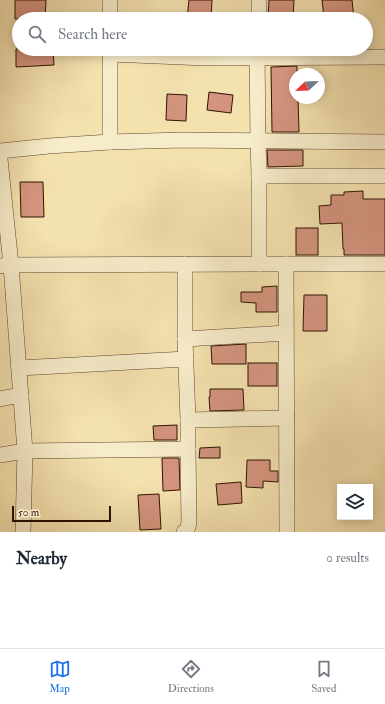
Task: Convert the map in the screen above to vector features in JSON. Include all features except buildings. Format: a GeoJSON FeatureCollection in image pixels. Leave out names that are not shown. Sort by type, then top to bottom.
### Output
{"type":"FeatureCollection","features":[{"type":"Feature","properties":{"kind":"street"},"geometry":{"type":"LineString","coordinates":[[110,0],[110,12]]}},
{"type":"Feature","properties":{"kind":"street"},"geometry":{"type":"LineString","coordinates":[[259,0],[259,12]]}},
{"type":"Feature","properties":{"kind":"street"},"geometry":{"type":"LineString","coordinates":[[110,56],[110,142]]}},
{"type":"Feature","properties":{"kind":"street"},"geometry":{"type":"LineString","coordinates":[[174,56],[206,58],[226,56]]}},
{"type":"Feature","properties":{"kind":"street"},"geometry":{"type":"LineString","coordinates":[[257,56],[259,264]]}},
{"type":"Feature","properties":{"kind":"street"},"geometry":{"type":"LineString","coordinates":[[353,56],[385,57]]}},
{"type":"Feature","properties":{"kind":"street"},"geometry":{"type":"LineString","coordinates":[[0,151],[110,142],[183,140],[385,142]]}},
{"type":"Feature","properties":{"kind":"street"},"geometry":{"type":"LineString","coordinates":[[0,159],[6,265],[19,368],[25,451],[23,532]]}},
{"type":"Feature","properties":{"kind":"street"},"geometry":{"type":"LineString","coordinates":[[259,176],[385,176]]}},
{"type":"Feature","properties":{"kind":"street"},"geometry":{"type":"LineString","coordinates":[[184,532],[187,530],[189,523],[185,264]]}},
{"type":"Feature","properties":{"kind":"street"},"geometry":{"type":"LineString","coordinates":[[286,264],[287,532]]}},
{"type":"Feature","properties":{"kind":"street"},"geometry":{"type":"LineString","coordinates":[[6,265],[385,264]]}},
{"type":"Feature","properties":{"kind":"street"},"geometry":{"type":"LineString","coordinates":[[185,339],[286,333]]}},
{"type":"Feature","properties":{"kind":"street"},"geometry":{"type":"LineString","coordinates":[[19,368],[186,359]]}},
{"type":"Feature","properties":{"kind":"street"},"geometry":{"type":"LineString","coordinates":[[0,399],[21,395]]}},
{"type":"Feature","properties":{"kind":"street"},"geometry":{"type":"LineString","coordinates":[[188,420],[286,418]]}},
{"type":"Feature","properties":{"kind":"street"},"geometry":{"type":"LineString","coordinates":[[0,455],[25,451],[188,449]]}}]}
